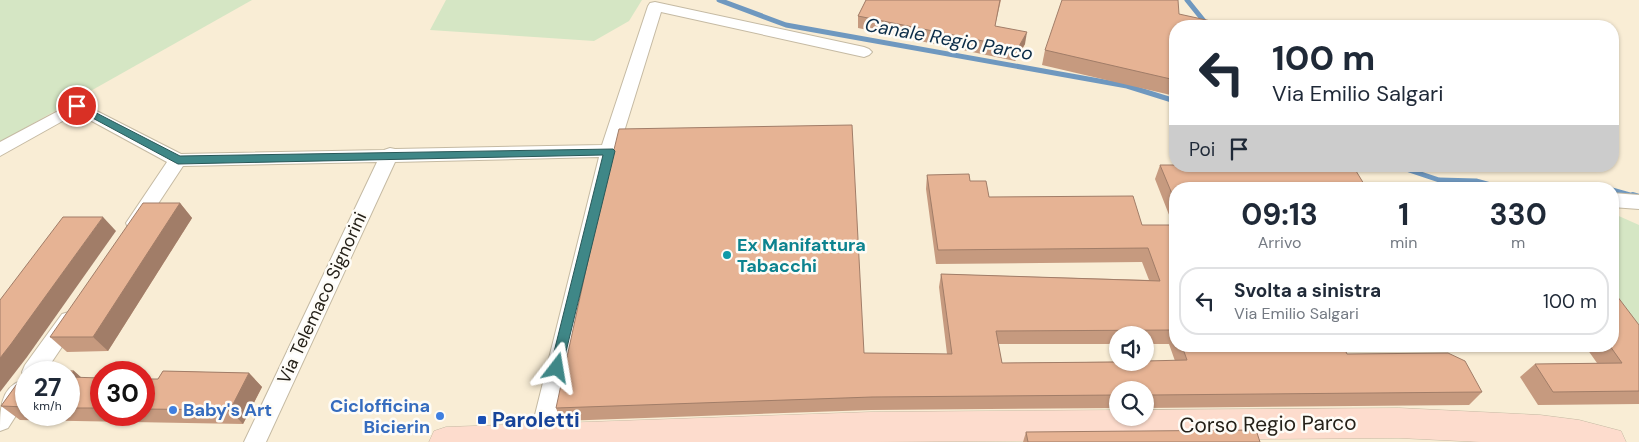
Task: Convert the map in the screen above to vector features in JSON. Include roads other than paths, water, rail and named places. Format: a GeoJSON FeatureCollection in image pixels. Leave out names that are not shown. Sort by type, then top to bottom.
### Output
{"type":"FeatureCollection","features":[{"type":"Feature","properties":{"kind":"street"},"geometry":{"type":"LineString","coordinates":[[540,439],[609,151],[655,6],[864,52]]}},
{"type":"Feature","properties":{"kind":"street"},"geometry":{"type":"LineString","coordinates":[[0,150],[77,106],[178,160],[390,154],[609,151]]}},
{"type":"Feature","properties":{"kind":"street","name":"Via Telemaco Signorini"},"geometry":{"type":"LineString","coordinates":[[254,442],[390,154]]}},
{"type":"Feature","properties":{"kind":"street"},"geometry":{"type":"LineString","coordinates":[[126,237],[178,160]]}},
{"type":"Feature","properties":{"kind":"street"},"geometry":{"type":"LineString","coordinates":[[1619,201],[1639,202]]}},
{"type":"Feature","properties":{"kind":"street"},"geometry":{"type":"LineString","coordinates":[[41,361],[77,308]]}},
{"type":"Feature","properties":{"kind":"street"},"geometry":{"type":"LineString","coordinates":[[0,421],[15,398]]}},
{"type":"Feature","properties":{"kind":"street","name":"Corso Regio Parco"},"geometry":{"type":"LineString","coordinates":[[446,442],[594,439],[871,427],[1404,432],[1540,430],[1609,442]]}},
{"type":"Feature","properties":{"kind":"waterway","name":"Canale Regio Parco"},"geometry":{"type":"LineString","coordinates":[[719,0],[786,25],[1127,86],[1169,99]]}},
{"type":"Feature","properties":{"kind":"waterway","name":"Canale Regio Parco"},"geometry":{"type":"LineString","coordinates":[[1187,0],[1203,20]]}},
{"type":"Feature","properties":{"kind":"waterway","name":"Canale Regio Parco"},"geometry":{"type":"LineString","coordinates":[[1415,172],[1439,180],[1480,182]]}},
{"type":"Feature","properties":{"kind":"waterway","name":"Canale Regio Parco"},"geometry":{"type":"LineString","coordinates":[[1619,192],[1637,197]]}},
{"type":"Feature","properties":{"kind":"waterway","name":"Canale Regio Parco"},"geometry":{"type":"LineString","coordinates":[[1633,195],[1639,197]]}},
{"type":"Feature","properties":{"kind":"place","name":"Ex Manifattura Tabacchi"},"geometry":{"type":"Point","coordinates":[727,255]}},
{"type":"Feature","properties":{"kind":"place","name":"Baby's Art"},"geometry":{"type":"Point","coordinates":[173,410]}},
{"type":"Feature","properties":{"kind":"place","name":"Ciclofficina Bicierin"},"geometry":{"type":"Point","coordinates":[440,416]}},
{"type":"Feature","properties":{"kind":"place","name":"Paroletti"},"geometry":{"type":"Point","coordinates":[482,420]}}]}
